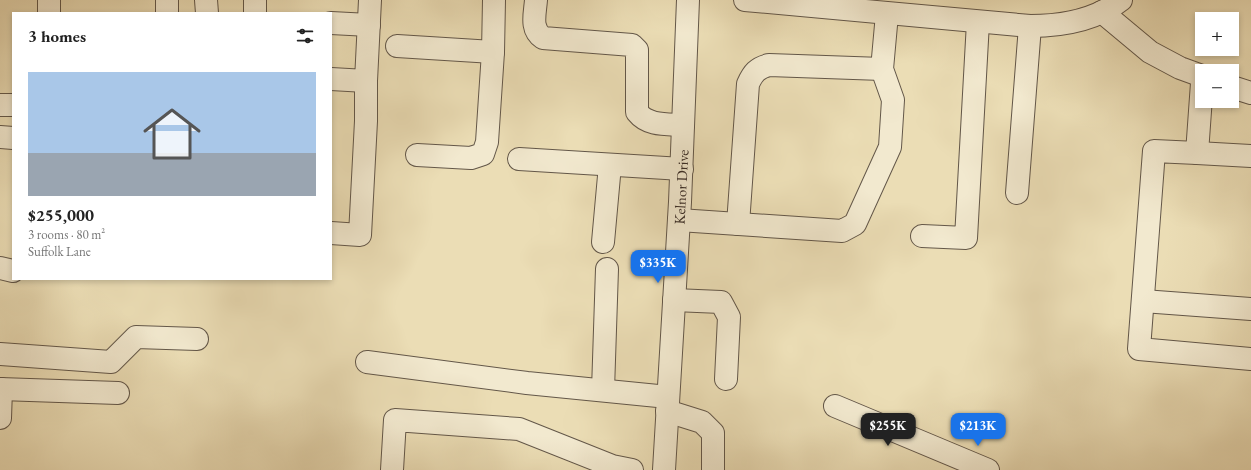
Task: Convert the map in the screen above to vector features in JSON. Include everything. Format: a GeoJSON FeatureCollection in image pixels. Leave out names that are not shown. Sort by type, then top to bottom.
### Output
{"type":"FeatureCollection","features":[{"type":"Feature","properties":{"kind":"street"},"geometry":{"type":"LineString","coordinates":[[49,12],[50,0]]}},
{"type":"Feature","properties":{"kind":"street"},"geometry":{"type":"LineString","coordinates":[[167,0],[167,12]]}},
{"type":"Feature","properties":{"kind":"street"},"geometry":{"type":"LineString","coordinates":[[206,0],[207,12]]}},
{"type":"Feature","properties":{"kind":"street"},"geometry":{"type":"LineString","coordinates":[[255,0],[255,12]]}},
{"type":"Feature","properties":{"kind":"street"},"geometry":{"type":"LineString","coordinates":[[332,233],[360,235],[370,0]]}},
{"type":"Feature","properties":{"kind":"street"},"geometry":{"type":"LineString","coordinates":[[417,155],[471,158],[483,154],[488,142],[494,0]]}},
{"type":"Feature","properties":{"kind":"street"},"geometry":{"type":"LineString","coordinates":[[536,0],[534,27],[537,34],[543,38],[632,44],[637,50],[637,112],[642,119],[648,122],[684,125]]}},
{"type":"Feature","properties":{"kind":"street","name":"Kelnor Drive"},"geometry":{"type":"LineString","coordinates":[[664,470],[682,169],[688,0]]}},
{"type":"Feature","properties":{"kind":"street"},"geometry":{"type":"LineString","coordinates":[[744,0],[899,10],[978,22],[1030,26],[1073,22],[1102,12],[1121,0]]}},
{"type":"Feature","properties":{"kind":"street"},"geometry":{"type":"LineString","coordinates":[[679,220],[842,231],[855,224],[890,147],[893,100],[882,69],[899,10]]}},
{"type":"Feature","properties":{"kind":"street"},"geometry":{"type":"LineString","coordinates":[[1102,12],[1150,52],[1180,68],[1195,73]]}},
{"type":"Feature","properties":{"kind":"street"},"geometry":{"type":"LineString","coordinates":[[922,236],[966,238],[978,22]]}},
{"type":"Feature","properties":{"kind":"street"},"geometry":{"type":"LineString","coordinates":[[332,23],[369,26]]}},
{"type":"Feature","properties":{"kind":"street"},"geometry":{"type":"LineString","coordinates":[[1017,193],[1030,26]]}},
{"type":"Feature","properties":{"kind":"street"},"geometry":{"type":"LineString","coordinates":[[397,46],[493,52]]}},
{"type":"Feature","properties":{"kind":"street"},"geometry":{"type":"LineString","coordinates":[[738,224],[748,84],[752,76],[759,68],[769,65],[882,69]]}},
{"type":"Feature","properties":{"kind":"street"},"geometry":{"type":"LineString","coordinates":[[332,79],[366,81]]}},
{"type":"Feature","properties":{"kind":"street"},"geometry":{"type":"LineString","coordinates":[[1239,89],[1251,93]]}},
{"type":"Feature","properties":{"kind":"street"},"geometry":{"type":"LineString","coordinates":[[0,104],[12,105]]}},
{"type":"Feature","properties":{"kind":"street"},"geometry":{"type":"LineString","coordinates":[[1198,153],[1201,108]]}},
{"type":"Feature","properties":{"kind":"street"},"geometry":{"type":"LineString","coordinates":[[0,137],[12,138]]}},
{"type":"Feature","properties":{"kind":"street"},"geometry":{"type":"LineString","coordinates":[[1251,156],[1154,151],[1139,349],[1251,359]]}},
{"type":"Feature","properties":{"kind":"street"},"geometry":{"type":"LineString","coordinates":[[519,159],[682,169]]}},
{"type":"Feature","properties":{"kind":"street"},"geometry":{"type":"LineString","coordinates":[[602,242],[610,165]]}},
{"type":"Feature","properties":{"kind":"street"},"geometry":{"type":"LineString","coordinates":[[0,268],[12,271]]}},
{"type":"Feature","properties":{"kind":"street"},"geometry":{"type":"LineString","coordinates":[[602,390],[607,269]]}},
{"type":"Feature","properties":{"kind":"street"},"geometry":{"type":"LineString","coordinates":[[674,300],[721,302],[729,317],[726,379]]}},
{"type":"Feature","properties":{"kind":"street"},"geometry":{"type":"LineString","coordinates":[[1143,301],[1251,310]]}},
{"type":"Feature","properties":{"kind":"street"},"geometry":{"type":"LineString","coordinates":[[0,354],[111,362],[136,337],[197,339]]}},
{"type":"Feature","properties":{"kind":"street"},"geometry":{"type":"LineString","coordinates":[[367,362],[527,383],[602,390],[668,404],[702,422],[713,433],[713,470]]}},
{"type":"Feature","properties":{"kind":"street"},"geometry":{"type":"LineString","coordinates":[[0,418],[0,389],[118,394]]}},
{"type":"Feature","properties":{"kind":"street"},"geometry":{"type":"LineString","coordinates":[[835,406],[952,463],[988,470]]}},
{"type":"Feature","properties":{"kind":"street"},"geometry":{"type":"LineString","coordinates":[[392,470],[395,420],[518,429],[618,469]]}}]}
